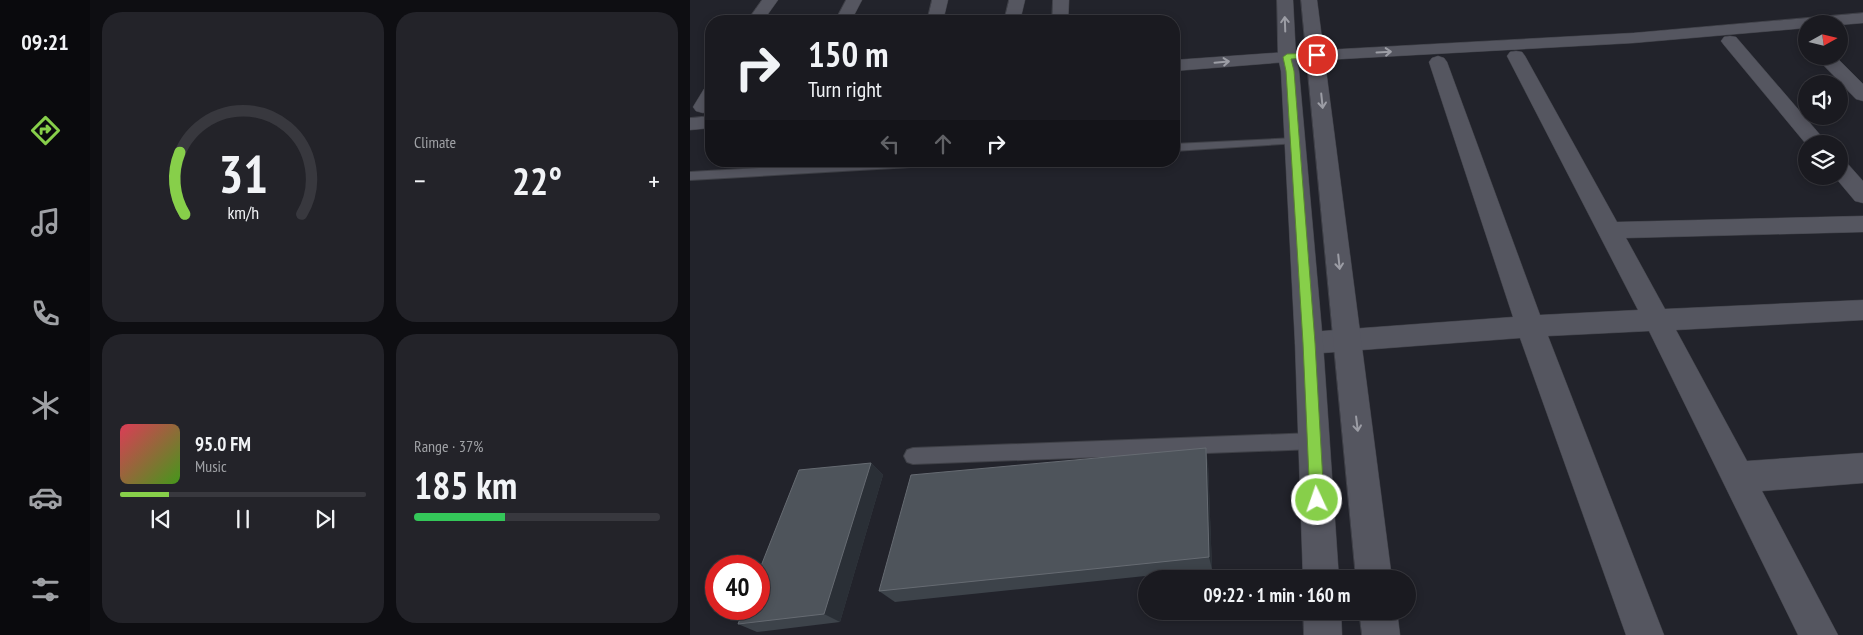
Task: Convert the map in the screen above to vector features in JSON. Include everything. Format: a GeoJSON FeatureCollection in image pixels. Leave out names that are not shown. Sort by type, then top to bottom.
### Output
{"type":"FeatureCollection","features":[{"type":"Feature","properties":{"kind":"street"},"geometry":{"type":"LineString","coordinates":[[759,15],[770,0]]}},
{"type":"Feature","properties":{"kind":"street"},"geometry":{"type":"LineString","coordinates":[[846,15],[854,0]]}},
{"type":"Feature","properties":{"kind":"street"},"geometry":{"type":"LineString","coordinates":[[936,15],[940,0]]}},
{"type":"Feature","properties":{"kind":"street"},"geometry":{"type":"LineString","coordinates":[[1013,15],[1017,0]]}},
{"type":"Feature","properties":{"kind":"street"},"geometry":{"type":"LineString","coordinates":[[1060,15],[1061,0]]}},
{"type":"Feature","properties":{"kind":"street"},"geometry":{"type":"LineString","coordinates":[[1285,0],[1309,343],[1320,570]]}},
{"type":"Feature","properties":{"kind":"street"},"geometry":{"type":"LineString","coordinates":[[1310,0],[1373,570]]}},
{"type":"Feature","properties":{"kind":"street"},"geometry":{"type":"LineString","coordinates":[[1180,66],[1318,62],[1863,18]]}},
{"type":"Feature","properties":{"kind":"street"},"geometry":{"type":"LineString","coordinates":[[1848,31],[1863,30]]}},
{"type":"Feature","properties":{"kind":"street"},"geometry":{"type":"LineString","coordinates":[[1318,62],[1438,62],[1798,37]]}},
{"type":"Feature","properties":{"kind":"street"},"geometry":{"type":"LineString","coordinates":[[1730,42],[1810,135]]}},
{"type":"Feature","properties":{"kind":"street"},"geometry":{"type":"LineString","coordinates":[[1516,56],[1657,320],[1819,635]]}},
{"type":"Feature","properties":{"kind":"street"},"geometry":{"type":"LineString","coordinates":[[1438,62],[1530,326],[1645,635]]}},
{"type":"Feature","properties":{"kind":"street"},"geometry":{"type":"LineString","coordinates":[[1180,80],[1288,64]]}},
{"type":"Feature","properties":{"kind":"street"},"geometry":{"type":"LineString","coordinates":[[1833,65],[1863,95]]}},
{"type":"Feature","properties":{"kind":"street"},"geometry":{"type":"LineString","coordinates":[[690,124],[705,107]]}},
{"type":"Feature","properties":{"kind":"street"},"geometry":{"type":"LineString","coordinates":[[1848,178],[1863,196]]}},
{"type":"Feature","properties":{"kind":"street"},"geometry":{"type":"LineString","coordinates":[[1608,230],[1863,224]]}},
{"type":"Feature","properties":{"kind":"street"},"geometry":{"type":"LineString","coordinates":[[1309,343],[1530,326],[1863,310]]}},
{"type":"Feature","properties":{"kind":"street"},"geometry":{"type":"LineString","coordinates":[[1738,477],[1863,468]]}},
{"type":"Feature","properties":{"kind":"street"},"geometry":{"type":"LineString","coordinates":[[1322,620],[1323,635]]}},
{"type":"Feature","properties":{"kind":"street"},"geometry":{"type":"LineString","coordinates":[[1379,620],[1381,635]]}},
{"type":"Feature","properties":{"kind":"lane"},"geometry":{"type":"LineString","coordinates":[[1180,148],[1295,141]]}},
{"type":"Feature","properties":{"kind":"lane"},"geometry":{"type":"LineString","coordinates":[[690,176],[843,167]]}},
{"type":"Feature","properties":{"kind":"lane"},"geometry":{"type":"LineString","coordinates":[[913,456],[1314,441]]}},
{"type":"Feature","properties":{"kind":"building"},"geometry":{"type":"Polygon","coordinates":[[[1206,448],[1209,557],[879,591],[911,475],[1206,448]]]}},
{"type":"Feature","properties":{"kind":"building"},"geometry":{"type":"Polygon","coordinates":[[[871,463],[824,614],[738,624],[740,620],[770,620],[770,555],[765,555],[799,470],[871,463]]]}},
{"type":"Feature","properties":{"kind":"route"},"geometry":{"type":"LineString","coordinates":[[1317,55],[1287,57],[1290,71],[1309,343],[1317,500]]}}]}
